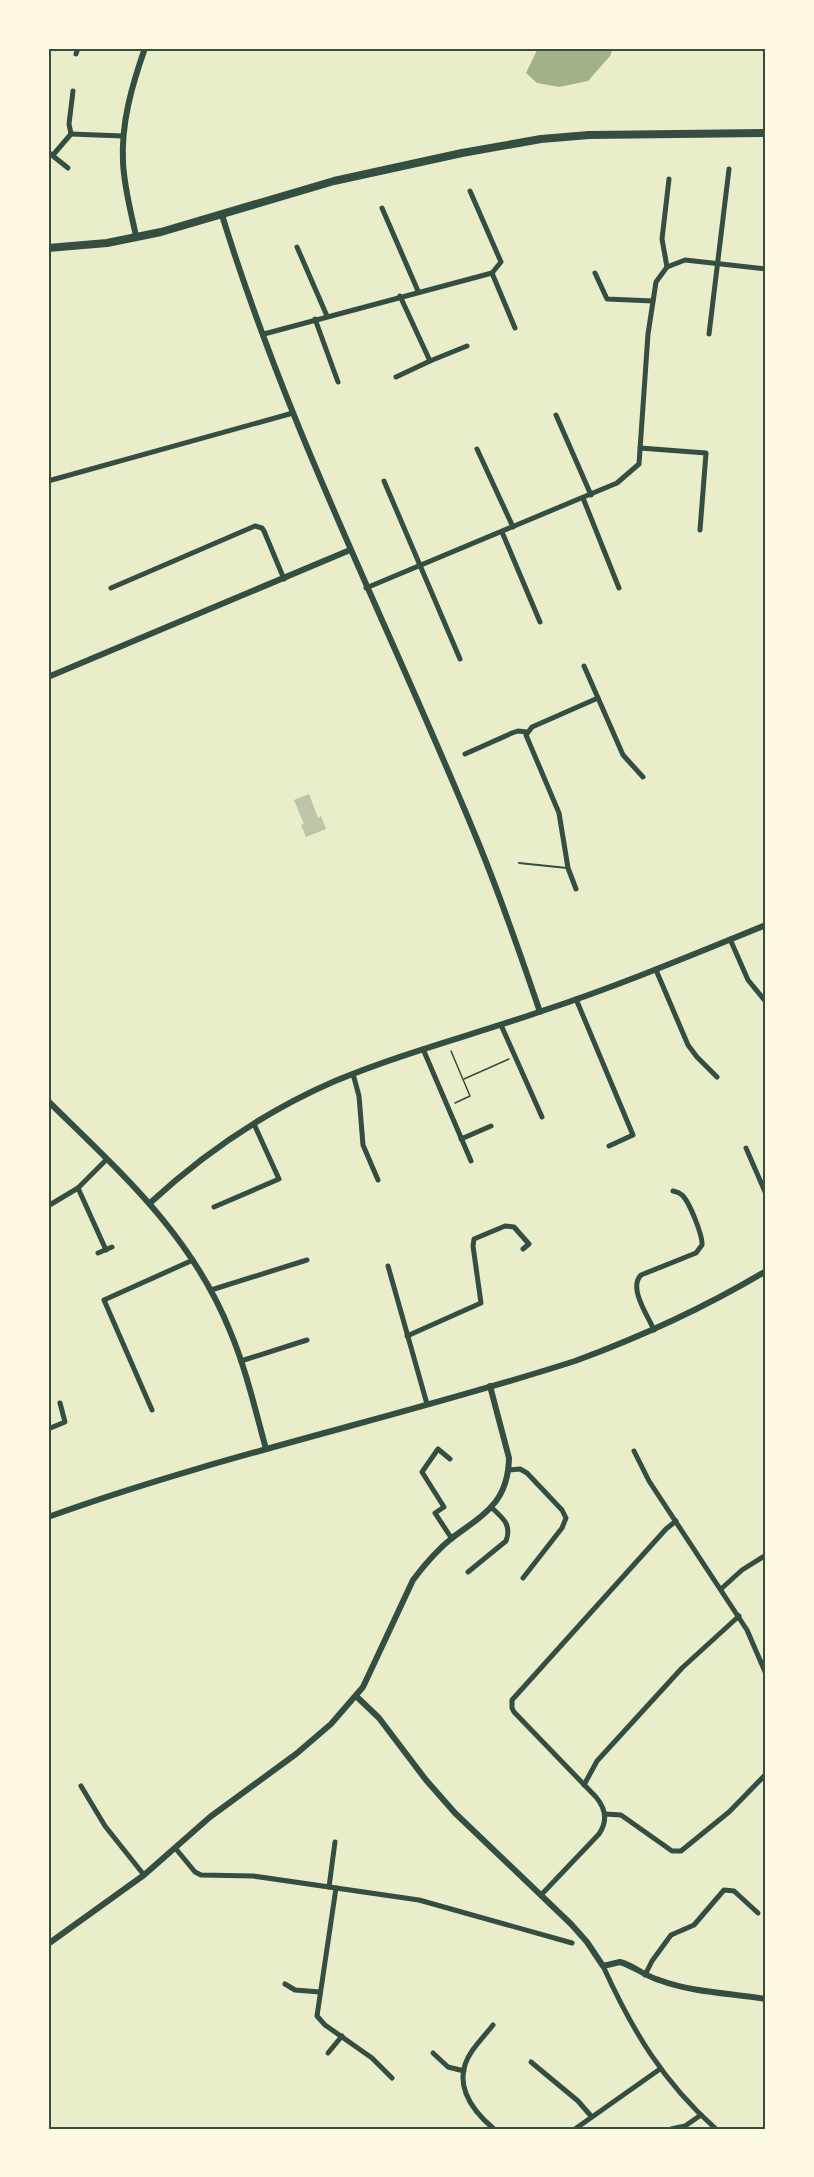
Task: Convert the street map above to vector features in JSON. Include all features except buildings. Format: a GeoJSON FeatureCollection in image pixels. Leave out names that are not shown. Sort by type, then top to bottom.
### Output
{"type":"FeatureCollection","features":[{"type":"Feature","properties":{"kind":"main road"},"geometry":{"type":"LineString","coordinates":[[48,248],[96,244],[168,230],[334,182],[462,153],[541,139],[589,135],[766,133]]}},
{"type":"Feature","properties":{"kind":"street"},"geometry":{"type":"LineString","coordinates":[[136,236],[124,176],[123,136],[132,84],[145,48]]}},
{"type":"Feature","properties":{"kind":"street"},"geometry":{"type":"LineString","coordinates":[[70,134],[72,91]]}},
{"type":"Feature","properties":{"kind":"street"},"geometry":{"type":"LineString","coordinates":[[68,168],[50,153],[70,134],[123,136]]}},
{"type":"Feature","properties":{"kind":"street"},"geometry":{"type":"LineString","coordinates":[[709,334],[729,169]]}},
{"type":"Feature","properties":{"kind":"street"},"geometry":{"type":"LineString","coordinates":[[667,267],[662,239],[669,179]]}},
{"type":"Feature","properties":{"kind":"street"},"geometry":{"type":"LineString","coordinates":[[264,334],[492,273],[501,262],[470,191]]}},
{"type":"Feature","properties":{"kind":"street"},"geometry":{"type":"LineString","coordinates":[[382,208],[418,291]]}},
{"type":"Feature","properties":{"kind":"street"},"geometry":{"type":"LineString","coordinates":[[222,215],[292,413],[366,588],[481,848],[508,917],[540,1012]]}},
{"type":"Feature","properties":{"kind":"street"},"geometry":{"type":"LineString","coordinates":[[297,247],[327,316]]}},
{"type":"Feature","properties":{"kind":"street"},"geometry":{"type":"LineString","coordinates":[[366,588],[617,483],[639,464],[648,334],[656,282],[667,267],[685,260],[766,270]]}},
{"type":"Feature","properties":{"kind":"street"},"geometry":{"type":"LineString","coordinates":[[492,273],[515,328]]}},
{"type":"Feature","properties":{"kind":"street"},"geometry":{"type":"LineString","coordinates":[[595,273],[607,299],[653,301]]}},
{"type":"Feature","properties":{"kind":"street"},"geometry":{"type":"LineString","coordinates":[[400,296],[430,362]]}},
{"type":"Feature","properties":{"kind":"street"},"geometry":{"type":"LineString","coordinates":[[315,319],[338,382]]}},
{"type":"Feature","properties":{"kind":"street"},"geometry":{"type":"LineString","coordinates":[[396,377],[467,346]]}},
{"type":"Feature","properties":{"kind":"street"},"geometry":{"type":"LineString","coordinates":[[48,481],[292,413]]}},
{"type":"Feature","properties":{"kind":"street"},"geometry":{"type":"LineString","coordinates":[[556,415],[591,495]]}},
{"type":"Feature","properties":{"kind":"street"},"geometry":{"type":"LineString","coordinates":[[640,448],[706,453],[700,530]]}},
{"type":"Feature","properties":{"kind":"street"},"geometry":{"type":"LineString","coordinates":[[477,449],[513,527]]}},
{"type":"Feature","properties":{"kind":"street"},"geometry":{"type":"LineString","coordinates":[[384,481],[460,659]]}},
{"type":"Feature","properties":{"kind":"street"},"geometry":{"type":"LineString","coordinates":[[583,498],[619,588]]}},
{"type":"Feature","properties":{"kind":"street"},"geometry":{"type":"LineString","coordinates":[[111,588],[255,526],[264,531],[284,579]]}},
{"type":"Feature","properties":{"kind":"street"},"geometry":{"type":"LineString","coordinates":[[501,532],[540,622]]}},
{"type":"Feature","properties":{"kind":"street"},"geometry":{"type":"LineString","coordinates":[[48,677],[350,550]]}},
{"type":"Feature","properties":{"kind":"street"},"geometry":{"type":"LineString","coordinates":[[584,666],[626,759],[642,777]]}},
{"type":"Feature","properties":{"kind":"street"},"geometry":{"type":"LineString","coordinates":[[465,754],[512,732],[527,732],[532,727],[598,698]]}},
{"type":"Feature","properties":{"kind":"street"},"geometry":{"type":"LineString","coordinates":[[527,732],[527,739],[559,813],[568,868],[576,889]]}},
{"type":"Feature","properties":{"kind":"street"},"geometry":{"type":"LineString","coordinates":[[150,1203],[211,1153],[254,1124],[299,1098],[352,1074],[540,1012],[656,970],[766,925]]}},
{"type":"Feature","properties":{"kind":"street"},"geometry":{"type":"LineString","coordinates":[[730,939],[748,980],[766,1002]]}},
{"type":"Feature","properties":{"kind":"street"},"geometry":{"type":"LineString","coordinates":[[656,970],[688,1045],[717,1077]]}},
{"type":"Feature","properties":{"kind":"street"},"geometry":{"type":"LineString","coordinates":[[576,999],[633,1135],[609,1146]]}},
{"type":"Feature","properties":{"kind":"street"},"geometry":{"type":"LineString","coordinates":[[501,1025],[542,1117]]}},
{"type":"Feature","properties":{"kind":"street"},"geometry":{"type":"LineString","coordinates":[[423,1049],[471,1161]]}},
{"type":"Feature","properties":{"kind":"street"},"geometry":{"type":"LineString","coordinates":[[352,1074],[359,1096],[363,1145],[378,1180]]}},
{"type":"Feature","properties":{"kind":"street"},"geometry":{"type":"LineString","coordinates":[[48,1101],[150,1203],[183,1244],[211,1290],[241,1361],[266,1449]]}},
{"type":"Feature","properties":{"kind":"street"},"geometry":{"type":"LineString","coordinates":[[214,1207],[279,1179],[254,1124]]}},
{"type":"Feature","properties":{"kind":"street"},"geometry":{"type":"LineString","coordinates":[[461,1138],[491,1126]]}},
{"type":"Feature","properties":{"kind":"street"},"geometry":{"type":"LineString","coordinates":[[746,1148],[765,1190]]}},
{"type":"Feature","properties":{"kind":"street"},"geometry":{"type":"LineString","coordinates":[[48,1206],[78,1188],[106,1159]]}},
{"type":"Feature","properties":{"kind":"street"},"geometry":{"type":"LineString","coordinates":[[78,1188],[106,1250]]}},
{"type":"Feature","properties":{"kind":"street"},"geometry":{"type":"LineString","coordinates":[[654,1330],[636,1290],[637,1280],[641,1275],[696,1253],[702,1245],[702,1237],[685,1199],[681,1193],[674,1191]]}},
{"type":"Feature","properties":{"kind":"street"},"geometry":{"type":"LineString","coordinates":[[407,1336],[481,1303],[474,1239],[506,1226],[514,1227],[529,1244]]}},
{"type":"Feature","properties":{"kind":"street"},"geometry":{"type":"LineString","coordinates":[[523,1249],[536,1239]]}},
{"type":"Feature","properties":{"kind":"street"},"geometry":{"type":"LineString","coordinates":[[98,1253],[112,1247]]}},
{"type":"Feature","properties":{"kind":"street"},"geometry":{"type":"LineString","coordinates":[[152,1410],[104,1300],[193,1260]]}},
{"type":"Feature","properties":{"kind":"street"},"geometry":{"type":"LineString","coordinates":[[211,1290],[307,1260]]}},
{"type":"Feature","properties":{"kind":"street"},"geometry":{"type":"LineString","coordinates":[[388,1266],[427,1404]]}},
{"type":"Feature","properties":{"kind":"street"},"geometry":{"type":"LineString","coordinates":[[48,1517],[141,1486],[575,1361],[697,1311],[766,1271]]}},
{"type":"Feature","properties":{"kind":"street"},"geometry":{"type":"LineString","coordinates":[[241,1361],[307,1340]]}},
{"type":"Feature","properties":{"kind":"street"},"geometry":{"type":"LineString","coordinates":[[48,1944],[144,1875],[210,1817],[316,1737],[344,1711],[356,1696],[367,1678],[413,1580],[432,1556],[481,1519],[502,1493],[509,1470],[508,1449],[490,1386]]}},
{"type":"Feature","properties":{"kind":"street"},"geometry":{"type":"LineString","coordinates":[[48,1429],[65,1422],[60,1403]]}},
{"type":"Feature","properties":{"kind":"street"},"geometry":{"type":"LineString","coordinates":[[450,1459],[438,1449],[422,1472],[444,1507],[435,1513],[452,1539]]}},
{"type":"Feature","properties":{"kind":"street"},"geometry":{"type":"LineString","coordinates":[[634,1451],[649,1480],[739,1616],[751,1637],[766,1674]]}},
{"type":"Feature","properties":{"kind":"street"},"geometry":{"type":"LineString","coordinates":[[509,1470],[520,1469],[527,1473],[562,1510],[566,1518],[562,1528],[523,1578]]}},
{"type":"Feature","properties":{"kind":"street"},"geometry":{"type":"LineString","coordinates":[[468,1572],[506,1541],[508,1526],[492,1508]]}},
{"type":"Feature","properties":{"kind":"street"},"geometry":{"type":"LineString","coordinates":[[541,1895],[599,1834],[604,1824],[605,1814],[601,1803],[514,1712],[512,1700],[666,1529],[676,1521]]}},
{"type":"Feature","properties":{"kind":"street"},"geometry":{"type":"LineString","coordinates":[[721,1589],[742,1570],[766,1555]]}},
{"type":"Feature","properties":{"kind":"street"},"geometry":{"type":"LineString","coordinates":[[584,1785],[597,1761],[682,1668],[739,1616]]}},
{"type":"Feature","properties":{"kind":"street"},"geometry":{"type":"LineString","coordinates":[[356,1696],[380,1718],[443,1801],[587,1942],[603,1966],[628,2020],[660,2069],[675,2088],[716,2129]]}},
{"type":"Feature","properties":{"kind":"street"},"geometry":{"type":"LineString","coordinates":[[605,1814],[621,1815],[669,1849],[679,1852],[729,1812],[766,1774]]}},
{"type":"Feature","properties":{"kind":"street"},"geometry":{"type":"LineString","coordinates":[[81,1786],[105,1826],[144,1875]]}},
{"type":"Feature","properties":{"kind":"street"},"geometry":{"type":"LineString","coordinates":[[335,1842],[317,2012],[321,2021],[372,2058],[392,2078]]}},
{"type":"Feature","properties":{"kind":"street"},"geometry":{"type":"LineString","coordinates":[[176,1849],[195,1872],[201,1875],[253,1876],[419,1900],[573,1943]]}},
{"type":"Feature","properties":{"kind":"street"},"geometry":{"type":"LineString","coordinates":[[645,1975],[671,1935],[694,1925],[724,1890],[734,1891],[758,1913]]}},
{"type":"Feature","properties":{"kind":"street"},"geometry":{"type":"LineString","coordinates":[[603,1966],[620,1962],[645,1975],[684,1988],[766,1999]]}},
{"type":"Feature","properties":{"kind":"street"},"geometry":{"type":"LineString","coordinates":[[285,1984],[295,1990],[320,1992]]}},
{"type":"Feature","properties":{"kind":"street"},"geometry":{"type":"LineString","coordinates":[[493,2025],[471,2052],[464,2071],[464,2086],[468,2100],[477,2114],[494,2129]]}},
{"type":"Feature","properties":{"kind":"street"},"geometry":{"type":"LineString","coordinates":[[328,2053],[342,2036]]}},
{"type":"Feature","properties":{"kind":"street"},"geometry":{"type":"LineString","coordinates":[[433,2053],[444,2065],[464,2071]]}},
{"type":"Feature","properties":{"kind":"street"},"geometry":{"type":"LineString","coordinates":[[531,2062],[578,2101],[591,2116]]}},
{"type":"Feature","properties":{"kind":"street"},"geometry":{"type":"LineString","coordinates":[[574,2129],[660,2069]]}},
{"type":"Feature","properties":{"kind":"street"},"geometry":{"type":"LineString","coordinates":[[671,2129],[689,2127],[701,2115]]}},
{"type":"Feature","properties":{"kind":"lane"},"geometry":{"type":"LineString","coordinates":[[519,863],[557,869],[568,868]]}},
{"type":"Feature","properties":{"kind":"path"},"geometry":{"type":"LineString","coordinates":[[447,1107],[470,1096],[450,1051]]}},
{"type":"Feature","properties":{"kind":"path"},"geometry":{"type":"LineString","coordinates":[[463,1080],[515,1056]]}},
{"type":"Feature","properties":{"kind":"shaded area"},"geometry":{"type":"Polygon","coordinates":[[[538,48],[613,48],[610,56],[588,81],[559,87],[537,83],[526,73],[538,48]]]}}]}
